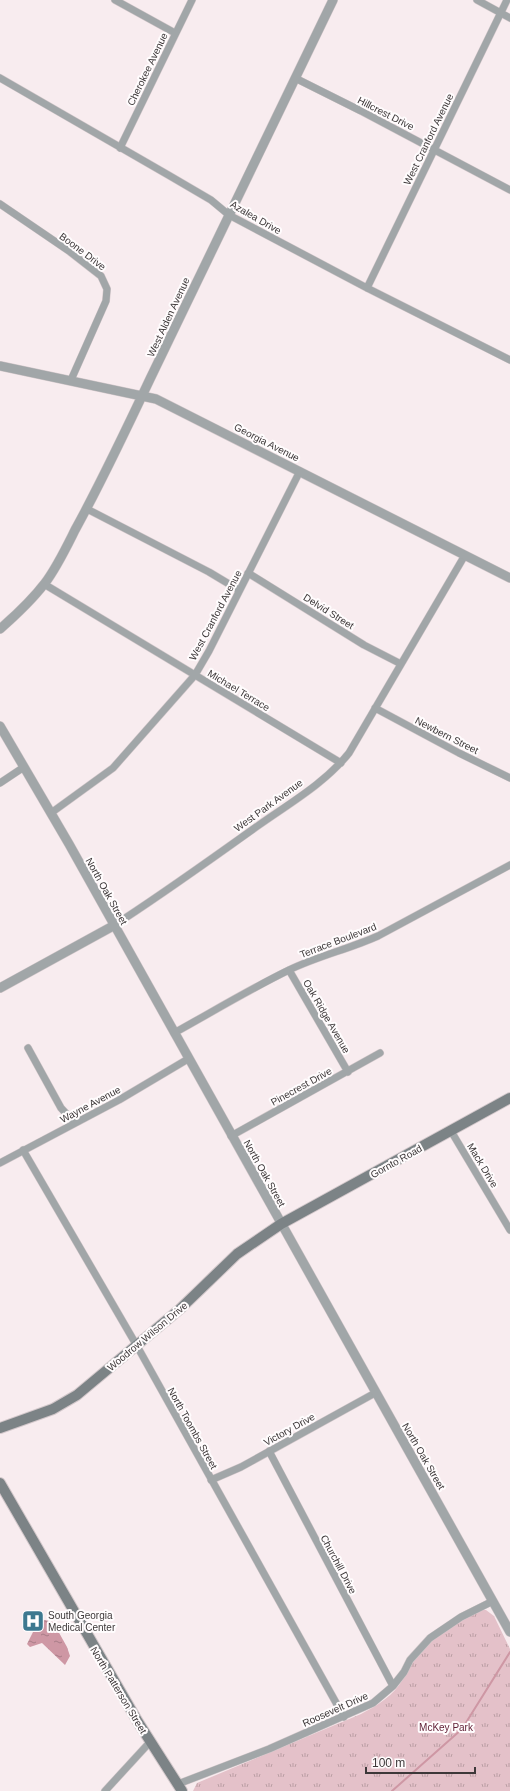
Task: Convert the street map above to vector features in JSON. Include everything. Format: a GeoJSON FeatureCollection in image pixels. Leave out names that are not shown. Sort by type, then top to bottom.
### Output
{"type":"FeatureCollection","features":[{"type":"Feature","properties":{"kind":"main road","name":"Gornto Road"},"geometry":{"type":"LineString","coordinates":[[281,1224],[510,1098]]}},
{"type":"Feature","properties":{"kind":"main road","name":"Woodrow Wilson Drive"},"geometry":{"type":"LineString","coordinates":[[0,1428],[53,1409],[77,1395],[180,1310],[237,1254],[281,1224]]}},
{"type":"Feature","properties":{"kind":"main road","name":"North Patterson Street"},"geometry":{"type":"LineString","coordinates":[[0,1483],[150,1742],[180,1788]]}},
{"type":"Feature","properties":{"kind":"street"},"geometry":{"type":"LineString","coordinates":[[115,0],[176,33]]}},
{"type":"Feature","properties":{"kind":"street","name":"Cherokee Avenue"},"geometry":{"type":"LineString","coordinates":[[120,148],[192,0]]}},
{"type":"Feature","properties":{"kind":"street","name":"West Alden Avenue"},"geometry":{"type":"LineString","coordinates":[[0,629],[28,604],[44,584],[87,509],[333,0]]}},
{"type":"Feature","properties":{"kind":"street"},"geometry":{"type":"LineString","coordinates":[[477,0],[510,18]]}},
{"type":"Feature","properties":{"kind":"street","name":"West Cranford Avenue"},"geometry":{"type":"LineString","coordinates":[[367,288],[507,0]]}},
{"type":"Feature","properties":{"kind":"street","name":"Azalea Drive"},"geometry":{"type":"LineString","coordinates":[[0,78],[211,200],[230,215],[367,288],[508,359]]}},
{"type":"Feature","properties":{"kind":"street","name":"Hillcrest Drive"},"geometry":{"type":"LineString","coordinates":[[295,78],[434,149],[510,190]]}},
{"type":"Feature","properties":{"kind":"street","name":"Boone Drive"},"geometry":{"type":"LineString","coordinates":[[0,204],[81,260],[97,272],[105,281],[107,289],[106,301],[72,380]]}},
{"type":"Feature","properties":{"kind":"street"},"geometry":{"type":"LineString","coordinates":[[508,359],[510,351]]}},
{"type":"Feature","properties":{"kind":"street","name":"Georgia Avenue"},"geometry":{"type":"LineString","coordinates":[[0,366],[72,380],[156,399],[510,578]]}},
{"type":"Feature","properties":{"kind":"street","name":"West Cranford Avenue"},"geometry":{"type":"LineString","coordinates":[[51,813],[113,768],[194,675],[209,651],[300,471]]}},
{"type":"Feature","properties":{"kind":"street"},"geometry":{"type":"LineString","coordinates":[[87,509],[209,572],[239,590]]}},
{"type":"Feature","properties":{"kind":"street","name":"West Park Avenue"},"geometry":{"type":"LineString","coordinates":[[0,988],[113,926],[330,774],[349,753],[465,555]]}},
{"type":"Feature","properties":{"kind":"street","name":"Delvid Street"},"geometry":{"type":"LineString","coordinates":[[248,573],[364,644],[401,664]]}},
{"type":"Feature","properties":{"kind":"street","name":"Michael Terrace"},"geometry":{"type":"LineString","coordinates":[[44,584],[341,763]]}},
{"type":"Feature","properties":{"kind":"street","name":"Newbern Street"},"geometry":{"type":"LineString","coordinates":[[375,708],[458,753],[510,778]]}},
{"type":"Feature","properties":{"kind":"street","name":"North Oak Street"},"geometry":{"type":"LineString","coordinates":[[0,726],[51,813],[510,1632]]}},
{"type":"Feature","properties":{"kind":"street"},"geometry":{"type":"LineString","coordinates":[[0,783],[24,767]]}},
{"type":"Feature","properties":{"kind":"street","name":"Terrace Boulevard"},"geometry":{"type":"LineString","coordinates":[[174,1033],[245,992],[289,970],[338,951],[356,946],[378,936],[510,865]]}},
{"type":"Feature","properties":{"kind":"street","name":"Oak Ridge Avenue"},"geometry":{"type":"LineString","coordinates":[[289,970],[348,1072]]}},
{"type":"Feature","properties":{"kind":"street"},"geometry":{"type":"LineString","coordinates":[[28,1048],[61,1108],[75,1123]]}},
{"type":"Feature","properties":{"kind":"street","name":"Pinecrest Drive"},"geometry":{"type":"LineString","coordinates":[[231,1136],[380,1053]]}},
{"type":"Feature","properties":{"kind":"street","name":"Wayne Avenue"},"geometry":{"type":"LineString","coordinates":[[0,1163],[118,1100],[188,1058]]}},
{"type":"Feature","properties":{"kind":"street","name":"Mack Drive"},"geometry":{"type":"LineString","coordinates":[[450,1131],[510,1230]]}},
{"type":"Feature","properties":{"kind":"street","name":"North Toombs Street"},"geometry":{"type":"LineString","coordinates":[[23,1150],[137,1346],[344,1717]]}},
{"type":"Feature","properties":{"kind":"street","name":"Victory Drive"},"geometry":{"type":"LineString","coordinates":[[211,1480],[241,1467],[375,1393]]}},
{"type":"Feature","properties":{"kind":"street","name":"Churchill Drive"},"geometry":{"type":"LineString","coordinates":[[269,1451],[393,1686]]}},
{"type":"Feature","properties":{"kind":"street","name":"Roosevelt Drive"},"geometry":{"type":"LineString","coordinates":[[180,1788],[373,1703],[393,1686],[404,1672],[410,1660],[430,1638],[461,1617],[493,1601]]}},
{"type":"Feature","properties":{"kind":"street"},"geometry":{"type":"LineString","coordinates":[[105,1791],[150,1742]]}},
{"type":"Feature","properties":{"kind":"green space","name":"McKey Park"},"geometry":{"type":"Polygon","coordinates":[[[482,1610],[486,1610],[494,1616],[510,1649],[510,1791],[193,1791],[197,1783],[361,1714],[385,1700],[399,1685],[418,1655],[429,1642],[448,1628],[482,1610]]]}},
{"type":"Feature","properties":{"kind":"water"},"geometry":{"type":"Polygon","coordinates":[[[45,1620],[53,1622],[67,1647],[70,1656],[65,1665],[42,1643],[30,1647],[27,1644],[37,1624],[45,1620]]]}},
{"type":"Feature","properties":{"kind":"waterway"},"geometry":{"type":"LineString","coordinates":[[392,1791],[462,1729],[510,1652]]}},
{"type":"Feature","properties":{"kind":"place","name":"South Georgia Medical Center"},"geometry":{"type":"Point","coordinates":[33,1621]}}]}
